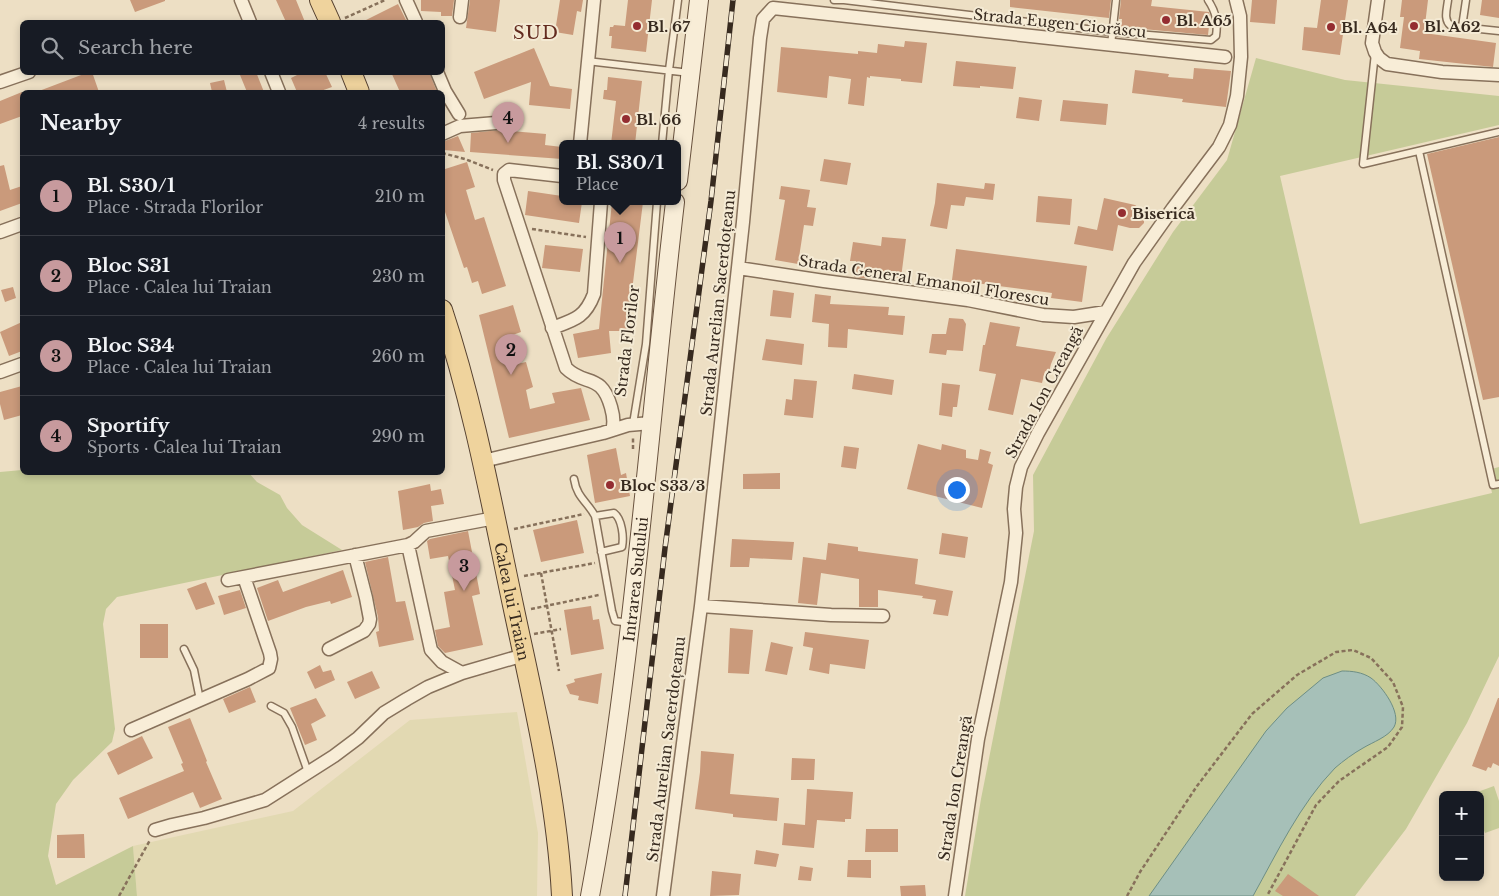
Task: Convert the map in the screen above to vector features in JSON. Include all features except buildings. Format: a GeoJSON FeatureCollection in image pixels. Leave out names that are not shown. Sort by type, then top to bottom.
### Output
{"type":"FeatureCollection","features":[{"type":"Feature","properties":{"kind":"main road"},"geometry":{"type":"LineString","coordinates":[[320,0],[335,20]]}},
{"type":"Feature","properties":{"kind":"main road"},"geometry":{"type":"LineString","coordinates":[[352,75],[358,90]]}},
{"type":"Feature","properties":{"kind":"main road","name":"Calea lui Traian"},"geometry":{"type":"LineString","coordinates":[[445,320],[462,376],[483,461],[522,646],[553,811],[562,896]]}},
{"type":"Feature","properties":{"kind":"street"},"geometry":{"type":"LineString","coordinates":[[241,0],[246,20]]}},
{"type":"Feature","properties":{"kind":"street"},"geometry":{"type":"LineString","coordinates":[[406,0],[415,20]]}},
{"type":"Feature","properties":{"kind":"street"},"geometry":{"type":"LineString","coordinates":[[460,17],[462,0]]}},
{"type":"Feature","properties":{"kind":"street"},"geometry":{"type":"LineString","coordinates":[[580,140],[594,0]]}},
{"type":"Feature","properties":{"kind":"street"},"geometry":{"type":"LineString","coordinates":[[681,154],[699,0]]}},
{"type":"Feature","properties":{"kind":"street","name":"Strada Ion Creangă"},"geometry":{"type":"LineString","coordinates":[[955,896],[979,730],[1011,582],[1016,533],[1014,508],[1016,487],[1021,467],[1038,433],[1134,263],[1220,147],[1230,125],[1237,96],[1241,57],[1240,16],[1236,0]]}},
{"type":"Feature","properties":{"kind":"street"},"geometry":{"type":"LineString","coordinates":[[1378,0],[1372,43],[1379,58],[1387,64],[1442,72],[1499,75]]}},
{"type":"Feature","properties":{"kind":"street","name":"Strada Eugen Ciorăscu"},"geometry":{"type":"LineString","coordinates":[[773,4],[1224,57]]}},
{"type":"Feature","properties":{"kind":"street","name":"Strada Aurelian Sacerdoțeanu"},"geometry":{"type":"LineString","coordinates":[[663,896],[701,606],[738,268],[760,38],[764,19],[773,4]]}},
{"type":"Feature","properties":{"kind":"street"},"geometry":{"type":"LineString","coordinates":[[0,82],[20,75]]}},
{"type":"Feature","properties":{"kind":"street"},"geometry":{"type":"LineString","coordinates":[[272,75],[278,90]]}},
{"type":"Feature","properties":{"kind":"street"},"geometry":{"type":"LineString","coordinates":[[438,75],[458,114]]}},
{"type":"Feature","properties":{"kind":"street"},"geometry":{"type":"LineString","coordinates":[[445,133],[460,126],[496,123]]}},
{"type":"Feature","properties":{"kind":"street"},"geometry":{"type":"LineString","coordinates":[[504,174],[509,170],[559,176]]}},
{"type":"Feature","properties":{"kind":"street","name":"Strada Florilor"},"geometry":{"type":"LineString","coordinates":[[504,174],[504,180],[519,227],[566,368],[570,373],[599,384],[604,390],[612,412],[614,424],[612,430]]}},
{"type":"Feature","properties":{"kind":"street"},"geometry":{"type":"LineString","coordinates":[[552,328],[578,318],[589,308],[594,294],[601,205]]}},
{"type":"Feature","properties":{"kind":"street","name":"Intrarea Sudului"},"geometry":{"type":"LineString","coordinates":[[590,896],[604,826],[618,733],[675,205]]}},
{"type":"Feature","properties":{"kind":"street"},"geometry":{"type":"LineString","coordinates":[[0,232],[20,225]]}},
{"type":"Feature","properties":{"kind":"street","name":"Strada General Emanoil Florescu"},"geometry":{"type":"LineString","coordinates":[[738,268],[824,282],[968,300],[1043,315],[1074,317],[1106,312]]}},
{"type":"Feature","properties":{"kind":"street"},"geometry":{"type":"LineString","coordinates":[[0,372],[20,365]]}},
{"type":"Feature","properties":{"kind":"street"},"geometry":{"type":"LineString","coordinates":[[483,461],[603,433],[633,424],[651,422]]}},
{"type":"Feature","properties":{"kind":"street"},"geometry":{"type":"LineString","coordinates":[[228,580],[408,545],[426,531],[496,525]]}},
{"type":"Feature","properties":{"kind":"street"},"geometry":{"type":"LineString","coordinates":[[408,545],[432,650],[442,662],[462,673]]}},
{"type":"Feature","properties":{"kind":"street"},"geometry":{"type":"LineString","coordinates":[[329,649],[364,631],[369,624],[370,619],[366,598],[355,555]]}},
{"type":"Feature","properties":{"kind":"street"},"geometry":{"type":"LineString","coordinates":[[131,730],[269,668],[270,653],[244,578]]}},
{"type":"Feature","properties":{"kind":"street"},"geometry":{"type":"LineString","coordinates":[[701,606],[830,616],[883,616]]}},
{"type":"Feature","properties":{"kind":"street"},"geometry":{"type":"LineString","coordinates":[[155,830],[265,800],[358,738],[384,713],[428,687],[522,646]]}},
{"type":"Feature","properties":{"kind":"lane"},"geometry":{"type":"LineString","coordinates":[[662,140],[678,0]]}},
{"type":"Feature","properties":{"kind":"lane"},"geometry":{"type":"LineString","coordinates":[[834,0],[1112,32],[1211,40],[1216,36],[1218,24],[1215,12],[1208,0]]}},
{"type":"Feature","properties":{"kind":"lane"},"geometry":{"type":"LineString","coordinates":[[1111,45],[1116,0]]}},
{"type":"Feature","properties":{"kind":"lane"},"geometry":{"type":"LineString","coordinates":[[1448,0],[1447,24],[1499,31]]}},
{"type":"Feature","properties":{"kind":"lane"},"geometry":{"type":"LineString","coordinates":[[1462,27],[1466,0]]}},
{"type":"Feature","properties":{"kind":"lane"},"geometry":{"type":"LineString","coordinates":[[1375,52],[1363,164],[1499,132]]}},
{"type":"Feature","properties":{"kind":"lane"},"geometry":{"type":"LineString","coordinates":[[587,61],[690,73]]}},
{"type":"Feature","properties":{"kind":"lane"},"geometry":{"type":"LineString","coordinates":[[1419,151],[1493,485],[1499,484]]}},
{"type":"Feature","properties":{"kind":"lane","name":"Strada Florilor"},"geometry":{"type":"LineString","coordinates":[[633,424],[646,344],[657,205]]}},
{"type":"Feature","properties":{"kind":"lane"},"geometry":{"type":"LineString","coordinates":[[574,479],[579,495],[594,514],[615,620],[630,623]]}},
{"type":"Feature","properties":{"kind":"lane"},"geometry":{"type":"LineString","coordinates":[[594,514],[614,513],[620,521],[622,547],[601,552]]}},
{"type":"Feature","properties":{"kind":"lane"},"geometry":{"type":"LineString","coordinates":[[184,649],[194,670],[200,700]]}},
{"type":"Feature","properties":{"kind":"lane"},"geometry":{"type":"LineString","coordinates":[[271,706],[284,713],[292,727],[308,772]]}},
{"type":"Feature","properties":{"kind":"path"},"geometry":{"type":"LineString","coordinates":[[338,20],[385,0]]}},
{"type":"Feature","properties":{"kind":"path"},"geometry":{"type":"LineString","coordinates":[[445,154],[465,159],[504,174]]}},
{"type":"Feature","properties":{"kind":"path"},"geometry":{"type":"LineString","coordinates":[[519,227],[597,238]]}},
{"type":"Feature","properties":{"kind":"path"},"geometry":{"type":"LineString","coordinates":[[496,525],[594,514]]}},
{"type":"Feature","properties":{"kind":"path"},"geometry":{"type":"LineString","coordinates":[[508,579],[603,562]]}},
{"type":"Feature","properties":{"kind":"path"},"geometry":{"type":"LineString","coordinates":[[541,573],[559,671]]}},
{"type":"Feature","properties":{"kind":"path"},"geometry":{"type":"LineString","coordinates":[[515,612],[609,593]]}},
{"type":"Feature","properties":{"kind":"path"},"geometry":{"type":"LineString","coordinates":[[522,646],[552,631],[561,629]]}},
{"type":"Feature","properties":{"kind":"path"},"geometry":{"type":"LineString","coordinates":[[1127,896],[1140,872],[1197,786],[1252,714],[1297,675],[1336,652],[1353,650],[1372,658],[1393,682],[1403,707],[1402,727],[1388,748],[1339,781],[1316,805],[1267,896]]}},
{"type":"Feature","properties":{"kind":"path"},"geometry":{"type":"LineString","coordinates":[[119,896],[155,830]]}},
{"type":"Feature","properties":{"kind":"shaded area"},"geometry":{"type":"Polygon","coordinates":[[[517,712],[538,833],[537,896],[137,896],[133,846],[293,811],[410,720],[517,712]]]}},
{"type":"Feature","properties":{"kind":"green space"},"geometry":{"type":"Polygon","coordinates":[[[1256,58],[1345,80],[1499,96],[1499,125],[1280,176],[1360,524],[1492,493],[1487,470],[1499,467],[1499,656],[1467,723],[1406,829],[1355,896],[965,896],[981,799],[1034,531],[1033,475],[1106,339],[1173,232],[1227,160],[1256,58]]]}},
{"type":"Feature","properties":{"kind":"green space"},"geometry":{"type":"Polygon","coordinates":[[[20,470],[20,475],[251,475],[257,482],[280,495],[287,508],[302,525],[342,550],[117,597],[106,609],[103,624],[115,729],[112,742],[73,780],[56,804],[48,856],[56,885],[133,846],[137,896],[0,896],[0,472],[20,470]]]}},
{"type":"Feature","properties":{"kind":"green space"},"geometry":{"type":"Polygon","coordinates":[[[1494,786],[1499,801],[1499,828],[1485,833],[1484,791],[1480,791],[1494,786]]]}},
{"type":"Feature","properties":{"kind":"water"},"geometry":{"type":"Polygon","coordinates":[[[1342,671],[1364,674],[1380,687],[1393,707],[1396,721],[1394,727],[1384,736],[1345,760],[1322,782],[1290,829],[1253,896],[1149,896],[1266,731],[1287,708],[1323,678],[1342,671]]]}},
{"type":"Feature","properties":{"kind":"railway"},"geometry":{"type":"LineString","coordinates":[[625,896],[665,548],[711,201],[733,0]]}},
{"type":"Feature","properties":{"kind":"place","name":"Bl. A65"},"geometry":{"type":"Point","coordinates":[1166,20]}},
{"type":"Feature","properties":{"kind":"place","name":"Bl. 67"},"geometry":{"type":"Point","coordinates":[637,26]}},
{"type":"Feature","properties":{"kind":"place","name":"Bl. A62"},"geometry":{"type":"Point","coordinates":[1414,26]}},
{"type":"Feature","properties":{"kind":"place","name":"Bl. A64"},"geometry":{"type":"Point","coordinates":[1331,27]}},
{"type":"Feature","properties":{"kind":"place","name":"Bl. 66"},"geometry":{"type":"Point","coordinates":[626,119]}},
{"type":"Feature","properties":{"kind":"place","name":"Sportify"},"geometry":{"type":"Point","coordinates":[508,143]}},
{"type":"Feature","properties":{"kind":"place","name":"Biserică"},"geometry":{"type":"Point","coordinates":[1122,213]}},
{"type":"Feature","properties":{"kind":"place","name":"Bl. S30/1"},"geometry":{"type":"Point","coordinates":[620,263]}},
{"type":"Feature","properties":{"kind":"place","name":"Bloc S31"},"geometry":{"type":"Point","coordinates":[511,375]}},
{"type":"Feature","properties":{"kind":"place","name":"Bloc S33/3"},"geometry":{"type":"Point","coordinates":[610,485]}},
{"type":"Feature","properties":{"kind":"place","name":"Bloc S34"},"geometry":{"type":"Point","coordinates":[464,591]}},
{"type":"Feature","properties":{"kind":"district","name":"SUD"},"geometry":{"type":"Point","coordinates":[536,33]}}]}
